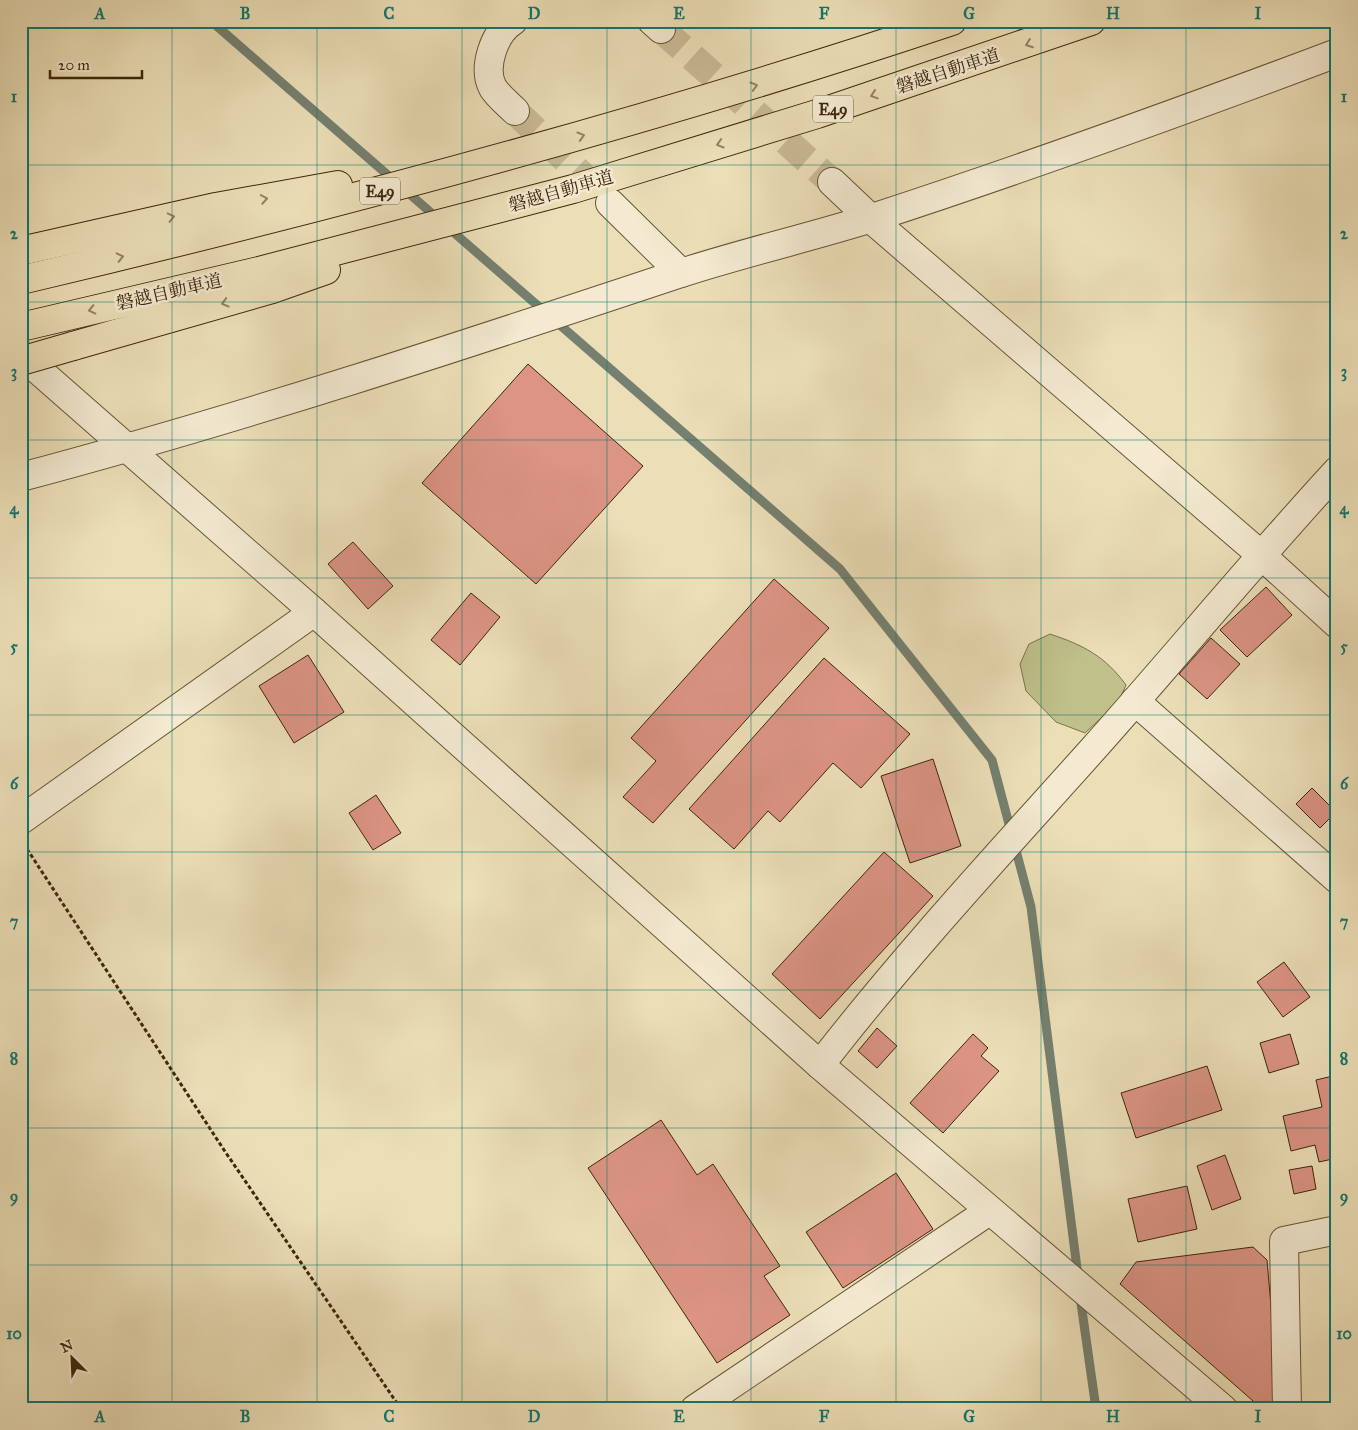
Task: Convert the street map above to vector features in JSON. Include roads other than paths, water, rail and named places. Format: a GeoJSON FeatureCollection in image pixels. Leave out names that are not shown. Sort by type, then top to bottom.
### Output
{"type":"FeatureCollection","features":[{"type":"Feature","properties":{"kind":"highway","name":"E49"},"geometry":{"type":"LineString","coordinates":[[21,280],[226,232],[534,150],[796,73],[952,21]]}},
{"type":"Feature","properties":{"kind":"highway","name":"磐越自動車道"},"geometry":{"type":"LineString","coordinates":[[33,324],[266,280],[482,213],[573,189],[816,114],[1091,21]]}},
{"type":"Feature","properties":{"kind":"highway"},"geometry":{"type":"LineString","coordinates":[[21,251],[216,207],[534,150]]}},
{"type":"Feature","properties":{"kind":"highway"},"geometry":{"type":"LineString","coordinates":[[21,361],[73,346],[266,280]]}},
{"type":"Feature","properties":{"kind":"street"},"geometry":{"type":"LineString","coordinates":[[513,21],[508,24],[494,45],[489,65],[493,88],[514,111]]}},
{"type":"Feature","properties":{"kind":"street"},"geometry":{"type":"LineString","coordinates":[[21,477],[127,449],[574,310],[681,273],[870,218],[1159,120],[1337,53]]}},
{"type":"Feature","properties":{"kind":"street"},"geometry":{"type":"LineString","coordinates":[[832,182],[870,218],[1260,554],[1337,624]]}},
{"type":"Feature","properties":{"kind":"street"},"geometry":{"type":"LineString","coordinates":[[610,203],[681,273]]}},
{"type":"Feature","properties":{"kind":"street"},"geometry":{"type":"LineString","coordinates":[[21,354],[314,612],[820,1065],[1223,1409]]}},
{"type":"Feature","properties":{"kind":"street"},"geometry":{"type":"LineString","coordinates":[[820,1065],[871,999],[1135,702],[1260,554],[1337,471]]}},
{"type":"Feature","properties":{"kind":"street"},"geometry":{"type":"LineString","coordinates":[[21,820],[314,612]]}},
{"type":"Feature","properties":{"kind":"street"},"geometry":{"type":"LineString","coordinates":[[1135,702],[1337,879]]}},
{"type":"Feature","properties":{"kind":"street"},"geometry":{"type":"LineString","coordinates":[[695,1409],[989,1211]]}},
{"type":"Feature","properties":{"kind":"street"},"geometry":{"type":"LineString","coordinates":[[1287,1409],[1284,1241],[1337,1230]]}},
{"type":"Feature","properties":{"kind":"waterway"},"geometry":{"type":"LineString","coordinates":[[211,21],[840,569],[992,760],[1031,907],[1078,1276]]}},
{"type":"Feature","properties":{"kind":"waterway"},"geometry":{"type":"LineString","coordinates":[[1080,1296],[1096,1409]]}},
{"type":"Feature","properties":{"kind":"tunnel"},"geometry":{"type":"LineString","coordinates":[[661,29],[832,182]]}},
{"type":"Feature","properties":{"kind":"tunnel"},"geometry":{"type":"LineString","coordinates":[[515,111],[606,198]]}}]}
